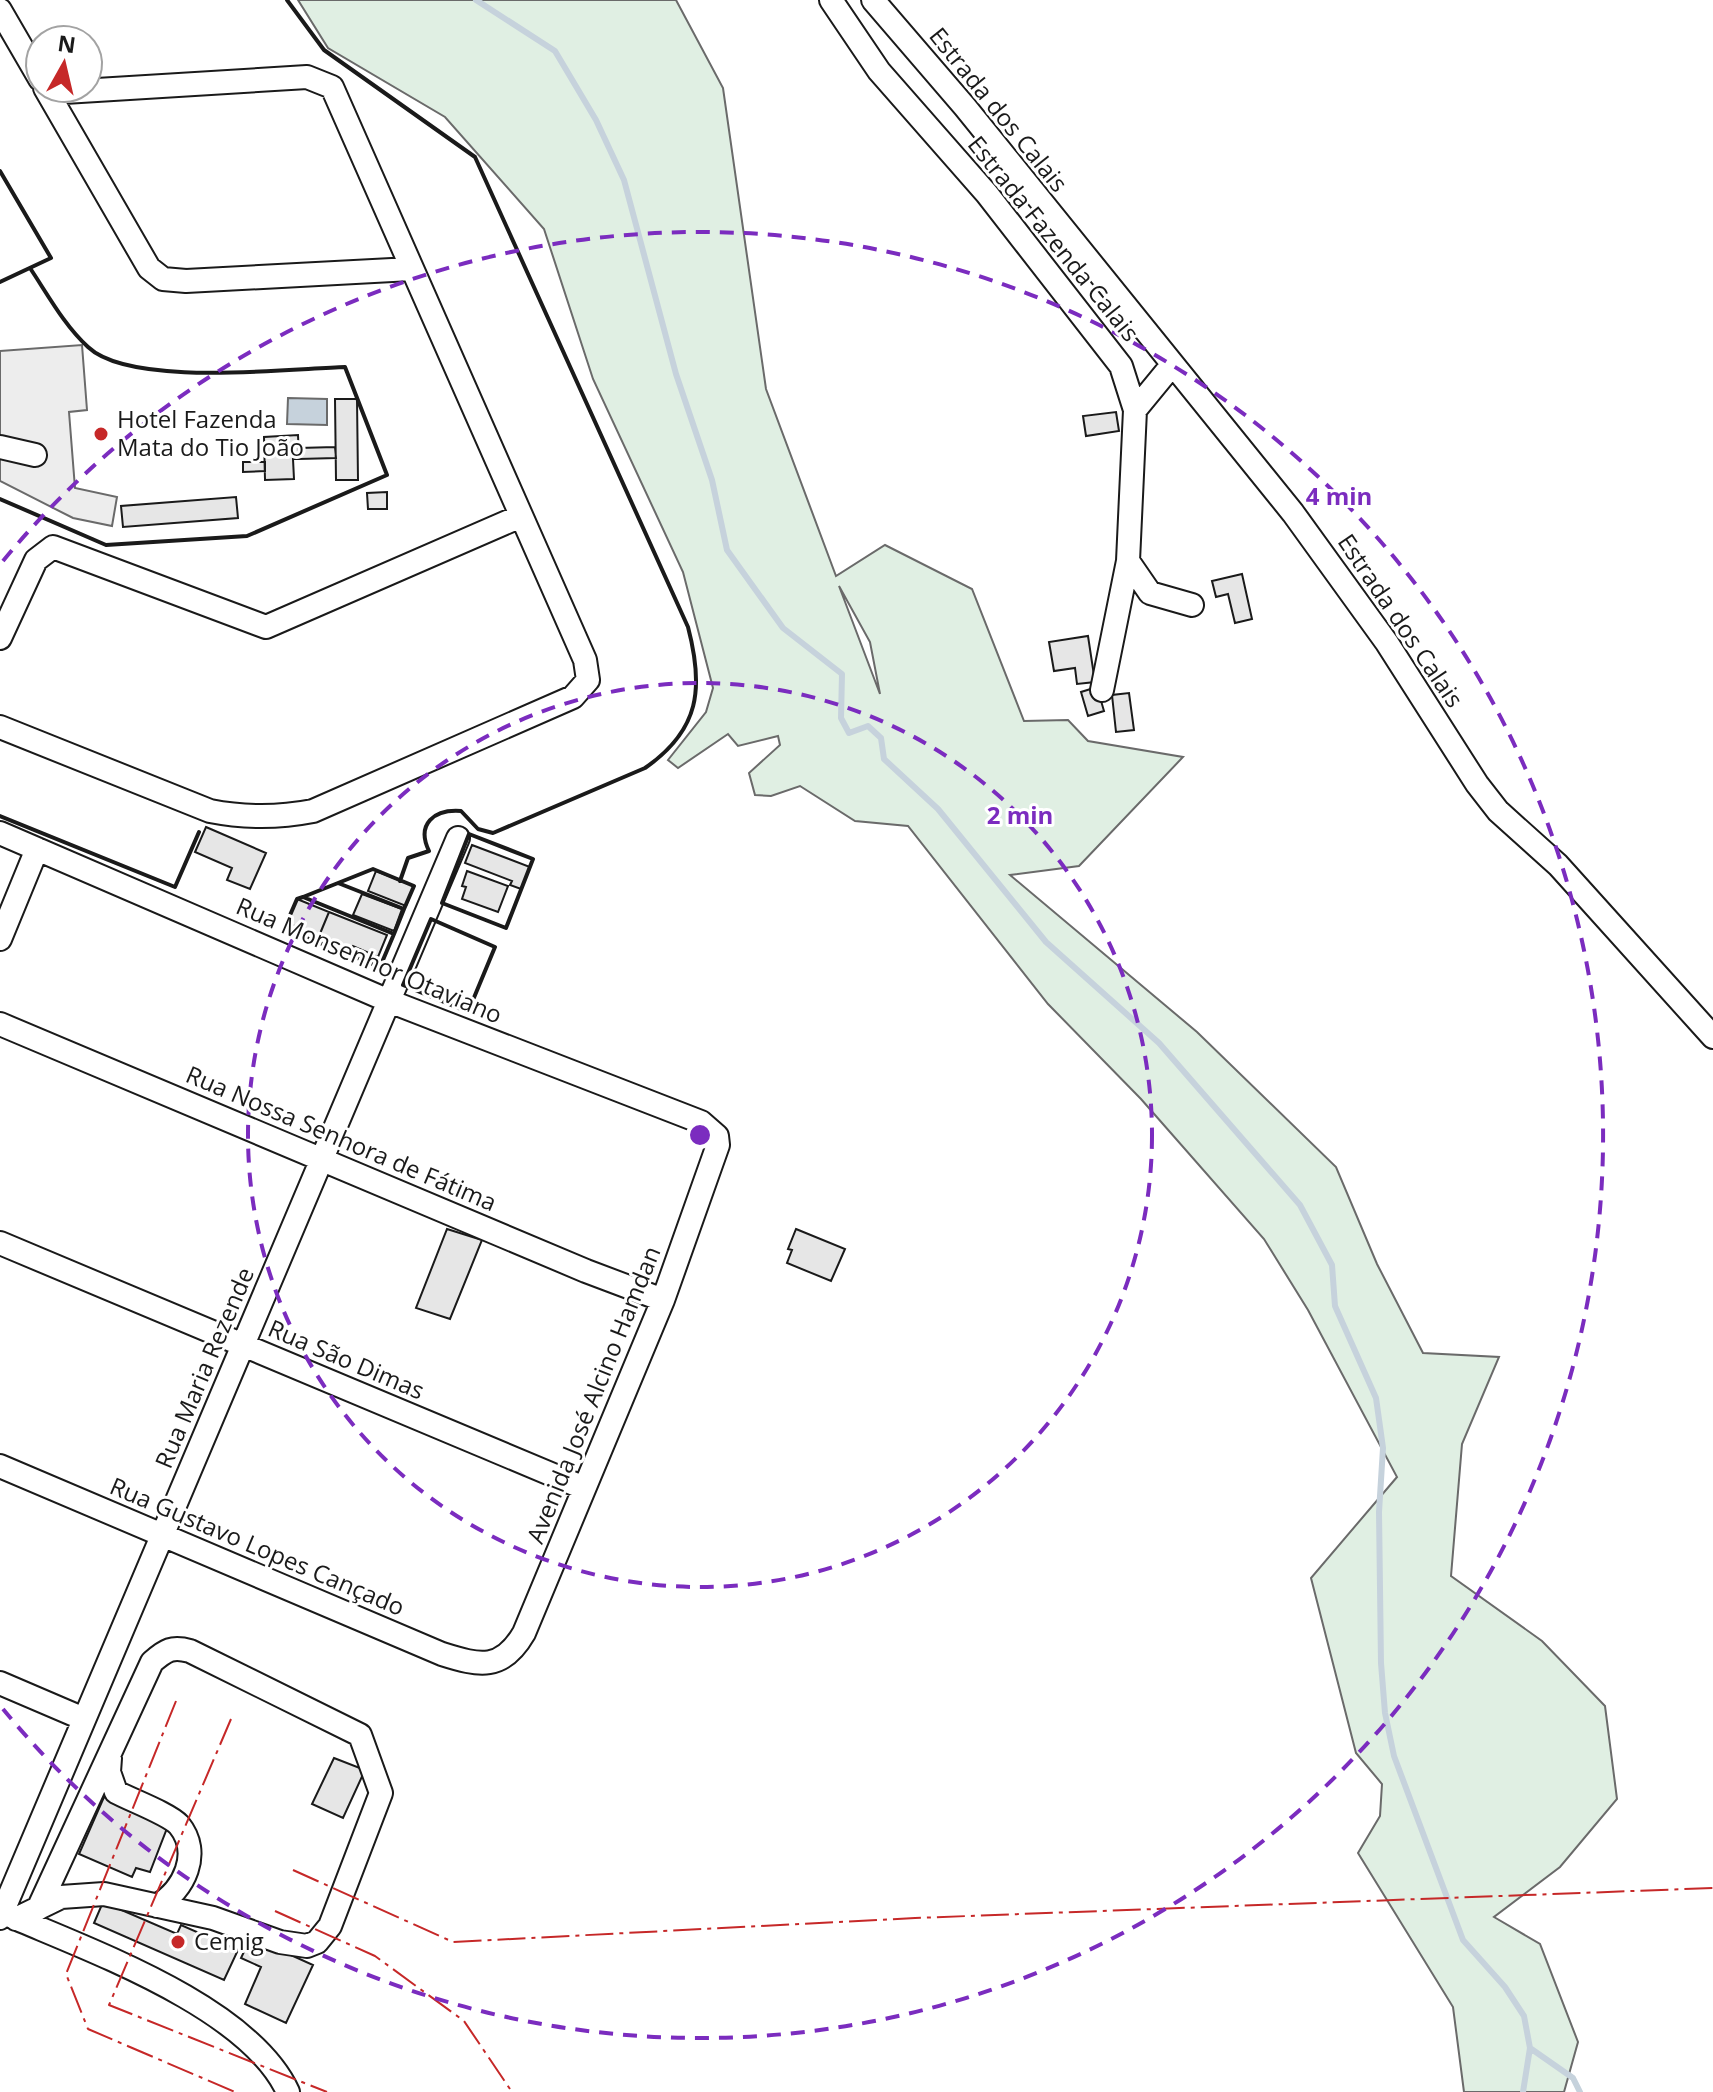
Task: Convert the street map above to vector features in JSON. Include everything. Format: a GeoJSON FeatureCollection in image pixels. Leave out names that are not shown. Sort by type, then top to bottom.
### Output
{"type":"FeatureCollection","features":[{"type":"Feature","properties":{"kind":"street","name":"Estrada Fazenda Calais"},"geometry":{"type":"LineString","coordinates":[[831,0],[879,71],[987,194],[1101,336],[1121,366],[1135,410],[1128,561],[1102,690]]}},
{"type":"Feature","properties":{"kind":"street","name":"Estrada dos Calais"},"geometry":{"type":"LineString","coordinates":[[873,0],[965,107],[1339,574],[1498,811],[1577,885],[1712,1034]]}},
{"type":"Feature","properties":{"kind":"street"},"geometry":{"type":"LineString","coordinates":[[0,10],[24,52]]}},
{"type":"Feature","properties":{"kind":"street"},"geometry":{"type":"LineString","coordinates":[[0,727],[210,811],[244,817],[279,817],[313,811],[573,697],[588,680],[585,660],[332,87],[307,77],[104,85]]}},
{"type":"Feature","properties":{"kind":"street"},"geometry":{"type":"LineString","coordinates":[[54,104],[149,268],[163,279],[186,281],[411,269]]}},
{"type":"Feature","properties":{"kind":"street"},"geometry":{"type":"LineString","coordinates":[[1135,410],[1172,365]]}},
{"type":"Feature","properties":{"kind":"street"},"geometry":{"type":"LineString","coordinates":[[0,447],[35,455]]}},
{"type":"Feature","properties":{"kind":"street"},"geometry":{"type":"LineString","coordinates":[[0,638],[36,560],[53,547],[266,627],[521,516]]}},
{"type":"Feature","properties":{"kind":"street"},"geometry":{"type":"LineString","coordinates":[[1128,561],[1150,593],[1192,605]]}},
{"type":"Feature","properties":{"kind":"street","name":"Rua Monsenhor Otaviano"},"geometry":{"type":"LineString","coordinates":[[0,833],[389,1001],[701,1122],[717,1136]]}},
{"type":"Feature","properties":{"kind":"street","name":"Rua Maria Rezende"},"geometry":{"type":"LineString","coordinates":[[5,1915],[84,1719],[458,838]]}},
{"type":"Feature","properties":{"kind":"street"},"geometry":{"type":"LineString","coordinates":[[0,939],[37,849]]}},
{"type":"Feature","properties":{"kind":"street","name":"Rua Nossa Senhora de Fátima"},"geometry":{"type":"LineString","coordinates":[[0,1024],[586,1271],[663,1300]]}},
{"type":"Feature","properties":{"kind":"street","name":"Avenida José Alcino Hamdan"},"geometry":{"type":"LineString","coordinates":[[496,1662],[514,1650],[524,1633],[663,1300],[716,1158],[717,1136]]}},
{"type":"Feature","properties":{"kind":"street","name":"Rua São Dimas"},"geometry":{"type":"LineString","coordinates":[[0,1243],[584,1488]]}},
{"type":"Feature","properties":{"kind":"street","name":"Rua Gustavo Lopes Cançado"},"geometry":{"type":"LineString","coordinates":[[0,1466],[442,1654],[470,1663],[496,1662]]}},
{"type":"Feature","properties":{"kind":"street"},"geometry":{"type":"LineString","coordinates":[[5,1915],[38,1909],[61,1897],[104,1894],[213,1918],[280,1942],[307,1946],[317,1942],[330,1926],[381,1793],[360,1735],[190,1651],[176,1647],[165,1650],[152,1662],[38,1909]]}},
{"type":"Feature","properties":{"kind":"street"},"geometry":{"type":"LineString","coordinates":[[0,1683],[84,1719]]}},
{"type":"Feature","properties":{"kind":"street"},"geometry":{"type":"LineString","coordinates":[[110,1752],[109,1772],[116,1792],[178,1824],[187,1843],[188,1869],[180,1887],[157,1906]]}},
{"type":"Feature","properties":{"kind":"street"},"geometry":{"type":"LineString","coordinates":[[5,1915],[185,1995],[265,2056],[288,2092]]}},
{"type":"Feature","properties":{"kind":"green space"},"geometry":{"type":"Polygon","coordinates":[[[298,0],[676,0],[723,88],[766,389],[836,576],[885,545],[972,589],[1024,721],[1068,720],[1088,741],[1183,757],[1079,866],[1010,875],[1197,1032],[1336,1167],[1377,1264],[1423,1353],[1499,1357],[1462,1444],[1451,1576],[1542,1641],[1605,1706],[1617,1799],[1560,1867],[1494,1917],[1540,1944],[1578,2042],[1564,2092],[1464,2092],[1453,2007],[1358,1853],[1380,1816],[1382,1784],[1356,1753],[1311,1578],[1397,1477],[1308,1310],[1264,1239],[1141,1099],[1048,1004],[908,826],[855,821],[800,786],[771,796],[755,795],[749,773],[780,745],[778,736],[738,746],[728,734],[678,768],[668,760],[706,712],[713,688],[683,572],[593,379],[544,229],[445,117],[328,48],[298,0]],[[839,586],[880,694],[870,642],[839,586]]]}},
{"type":"Feature","properties":{"kind":"shaded area"},"geometry":{"type":"Polygon","coordinates":[[[82,345],[87,410],[69,412],[75,488],[117,497],[112,526],[73,518],[0,481],[0,351],[82,345]]]}},
{"type":"Feature","properties":{"kind":"shaded area"},"geometry":{"type":"Polygon","coordinates":[[[288,398],[327,399],[327,425],[287,424],[288,398]]]}},
{"type":"Feature","properties":{"kind":"building"},"geometry":{"type":"Polygon","coordinates":[[[335,399],[357,399],[358,480],[336,480],[335,399]]]}},
{"type":"Feature","properties":{"kind":"building"},"geometry":{"type":"Polygon","coordinates":[[[1116,412],[1119,431],[1086,436],[1083,416],[1116,412]]]}},
{"type":"Feature","properties":{"kind":"building"},"geometry":{"type":"Polygon","coordinates":[[[298,435],[299,459],[293,459],[294,479],[265,480],[264,437],[298,435]]]}},
{"type":"Feature","properties":{"kind":"building"},"geometry":{"type":"Polygon","coordinates":[[[335,447],[336,458],[299,459],[299,448],[335,447]]]}},
{"type":"Feature","properties":{"kind":"building"},"geometry":{"type":"Polygon","coordinates":[[[243,462],[265,462],[265,471],[243,472],[243,462]]]}},
{"type":"Feature","properties":{"kind":"building"},"geometry":{"type":"Polygon","coordinates":[[[387,492],[387,509],[368,509],[367,493],[387,492]]]}},
{"type":"Feature","properties":{"kind":"building"},"geometry":{"type":"Polygon","coordinates":[[[236,497],[238,518],[123,527],[121,506],[236,497]]]}},
{"type":"Feature","properties":{"kind":"building"},"geometry":{"type":"Polygon","coordinates":[[[1242,574],[1252,619],[1235,623],[1228,594],[1216,597],[1212,581],[1242,574]]]}},
{"type":"Feature","properties":{"kind":"building"},"geometry":{"type":"Polygon","coordinates":[[[1088,636],[1095,682],[1077,684],[1075,668],[1054,671],[1049,642],[1088,636]]]}},
{"type":"Feature","properties":{"kind":"building"},"geometry":{"type":"Polygon","coordinates":[[[1097,687],[1104,711],[1088,716],[1081,692],[1097,687]]]}},
{"type":"Feature","properties":{"kind":"building"},"geometry":{"type":"Polygon","coordinates":[[[1129,693],[1134,730],[1116,732],[1112,695],[1129,693]]]}},
{"type":"Feature","properties":{"kind":"building"},"geometry":{"type":"Polygon","coordinates":[[[206,827],[266,853],[250,889],[227,880],[232,868],[195,852],[206,827]]]}},
{"type":"Feature","properties":{"kind":"building"},"geometry":{"type":"Polygon","coordinates":[[[472,845],[530,867],[521,889],[510,885],[512,881],[465,863],[472,845]]]}},
{"type":"Feature","properties":{"kind":"building"},"geometry":{"type":"Polygon","coordinates":[[[376,871],[414,886],[406,906],[368,891],[376,871]]]}},
{"type":"Feature","properties":{"kind":"building"},"geometry":{"type":"Polygon","coordinates":[[[467,871],[508,886],[498,912],[462,899],[467,871]]]}},
{"type":"Feature","properties":{"kind":"building"},"geometry":{"type":"Polygon","coordinates":[[[362,894],[402,909],[394,931],[353,915],[362,894]]]}},
{"type":"Feature","properties":{"kind":"building"},"geometry":{"type":"Polygon","coordinates":[[[297,899],[329,912],[319,936],[287,923],[297,899]]]}},
{"type":"Feature","properties":{"kind":"building"},"geometry":{"type":"Polygon","coordinates":[[[329,912],[387,935],[378,957],[353,946],[350,954],[317,941],[329,912]]]}},
{"type":"Feature","properties":{"kind":"building"},"geometry":{"type":"Polygon","coordinates":[[[447,1229],[482,1240],[450,1319],[416,1308],[447,1229]]]}},
{"type":"Feature","properties":{"kind":"building"},"geometry":{"type":"Polygon","coordinates":[[[796,1229],[845,1249],[831,1281],[787,1263],[792,1250],[788,1249],[796,1229]]]}},
{"type":"Feature","properties":{"kind":"building"},"geometry":{"type":"Polygon","coordinates":[[[334,1758],[365,1770],[343,1818],[312,1804],[334,1758]]]}},
{"type":"Feature","properties":{"kind":"building"},"geometry":{"type":"Polygon","coordinates":[[[104,1797],[169,1823],[150,1872],[136,1868],[132,1877],[79,1854],[104,1797]]]}},
{"type":"Feature","properties":{"kind":"building","name":"Cemig"},"geometry":{"type":"Polygon","coordinates":[[[103,1902],[177,1934],[181,1925],[238,1950],[224,1980],[94,1923],[103,1902]]]}},
{"type":"Feature","properties":{"kind":"building","name":"Cemig"},"geometry":{"type":"Polygon","coordinates":[[[251,1937],[313,1965],[286,2023],[245,2004],[261,1967],[241,1958],[251,1937]]]}},
{"type":"Feature","properties":{"kind":"waterway"},"geometry":{"type":"LineString","coordinates":[[476,0],[555,51],[596,120],[624,180],[676,374],[712,480],[727,550],[783,628],[842,674],[841,718],[849,733],[868,726],[881,738],[884,759],[938,809],[1046,942],[1159,1043],[1300,1205],[1332,1265],[1335,1306],[1376,1398],[1383,1448],[1379,1512],[1381,1663],[1385,1713],[1394,1756],[1463,1940],[1505,1987],[1524,2016],[1530,2048],[1523,2092]]}},
{"type":"Feature","properties":{"kind":"waterway"},"geometry":{"type":"LineString","coordinates":[[1530,2048],[1573,2078],[1580,2092]]}},
{"type":"Feature","properties":{"kind":"wall"},"geometry":{"type":"LineString","coordinates":[[287,0],[324,50],[475,157],[688,627],[696,669],[696,688],[687,723],[677,739],[645,768],[493,833],[478,829],[461,811],[436,816],[426,826],[429,851],[408,858],[400,881]]}},
{"type":"Feature","properties":{"kind":"wall"},"geometry":{"type":"LineString","coordinates":[[0,171],[51,258],[0,282]]}},
{"type":"Feature","properties":{"kind":"wall"},"geometry":{"type":"LineString","coordinates":[[0,499],[106,545],[247,536],[387,475],[345,367],[210,373],[137,367],[109,359],[88,347],[71,329],[30,268]]}},
{"type":"Feature","properties":{"kind":"wall"},"geometry":{"type":"LineString","coordinates":[[0,816],[175,887],[199,832]]}},
{"type":"Feature","properties":{"kind":"wall"},"geometry":{"type":"LineString","coordinates":[[469,834],[533,859],[506,928],[442,903],[469,834]]}},
{"type":"Feature","properties":{"kind":"wall"},"geometry":{"type":"LineString","coordinates":[[373,869],[414,886],[404,909],[338,883],[373,869]]}},
{"type":"Feature","properties":{"kind":"wall"},"geometry":{"type":"LineString","coordinates":[[338,883],[404,909],[394,934],[303,897],[338,883]]}},
{"type":"Feature","properties":{"kind":"wall"},"geometry":{"type":"LineString","coordinates":[[303,897],[394,934],[380,967],[284,929],[297,899],[303,897]]}},
{"type":"Feature","properties":{"kind":"wall"},"geometry":{"type":"LineString","coordinates":[[431,919],[495,947],[468,1012],[403,985],[431,919]]}},
{"type":"Feature","properties":{"kind":"power"},"geometry":{"type":"LineString","coordinates":[[176,1701],[66,1974],[88,2029],[235,2092]]}},
{"type":"Feature","properties":{"kind":"power"},"geometry":{"type":"LineString","coordinates":[[231,1719],[109,2005],[327,2092]]}},
{"type":"Feature","properties":{"kind":"power"},"geometry":{"type":"LineString","coordinates":[[293,1870],[453,1942],[915,1918],[1713,1888]]}},
{"type":"Feature","properties":{"kind":"power"},"geometry":{"type":"LineString","coordinates":[[275,1911],[375,1956],[464,2021],[512,2092]]}},
{"type":"Feature","properties":{"kind":"place","name":"Hotel Fazenda Mata do Tio João"},"geometry":{"type":"Point","coordinates":[101,434]}},
{"type":"Feature","properties":{"kind":"place","name":"Cemig"},"geometry":{"type":"Point","coordinates":[178,1942]}}]}
